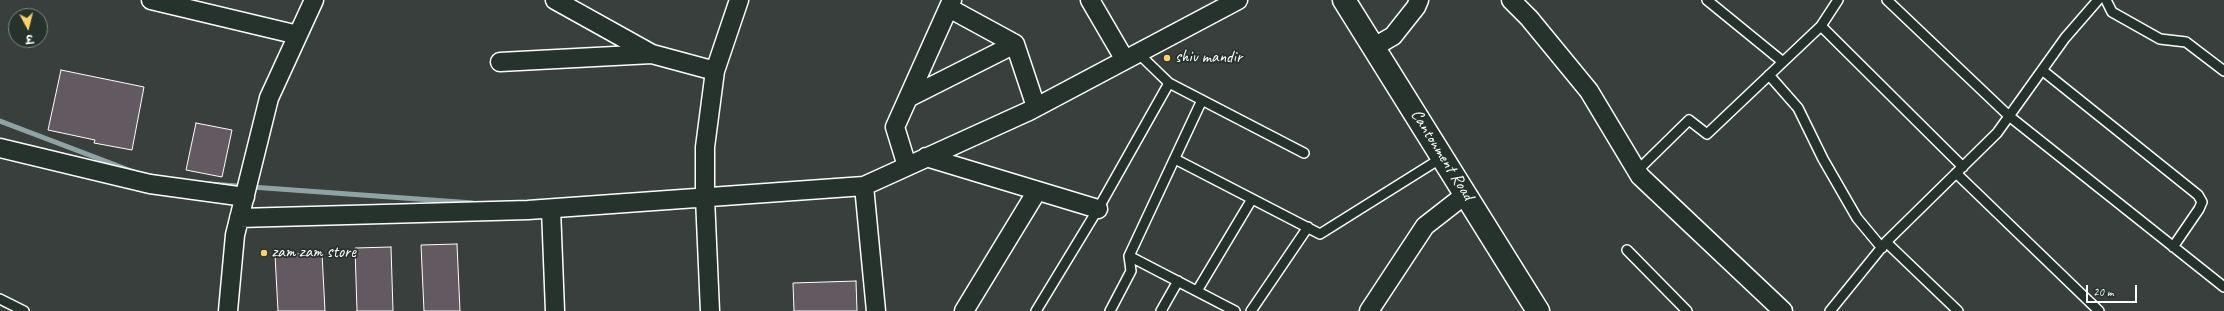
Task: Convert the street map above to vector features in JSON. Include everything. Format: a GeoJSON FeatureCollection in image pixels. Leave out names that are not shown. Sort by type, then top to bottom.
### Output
{"type":"FeatureCollection","features":[{"type":"Feature","properties":{"kind":"street"},"geometry":{"type":"LineString","coordinates":[[151,0],[298,35]]}},
{"type":"Feature","properties":{"kind":"street"},"geometry":{"type":"LineString","coordinates":[[228,311],[235,235],[269,98],[314,0]]}},
{"type":"Feature","properties":{"kind":"street"},"geometry":{"type":"LineString","coordinates":[[555,0],[652,54],[715,71]]}},
{"type":"Feature","properties":{"kind":"street"},"geometry":{"type":"LineString","coordinates":[[710,311],[705,198],[705,147],[715,71],[739,0]]}},
{"type":"Feature","properties":{"kind":"street"},"geometry":{"type":"LineString","coordinates":[[1090,0],[1131,56]]}},
{"type":"Feature","properties":{"kind":"street"},"geometry":{"type":"LineString","coordinates":[[239,218],[550,209],[864,186],[1036,107],[1238,0]]}},
{"type":"Feature","properties":{"kind":"street","name":"Cantonment Road"},"geometry":{"type":"LineString","coordinates":[[1344,0],[1538,311]]}},
{"type":"Feature","properties":{"kind":"street"},"geometry":{"type":"LineString","coordinates":[[1374,47],[1393,36],[1416,7],[1419,0]]}},
{"type":"Feature","properties":{"kind":"street"},"geometry":{"type":"LineString","coordinates":[[1511,0],[1529,18],[1589,91],[1637,172],[1783,311]]}},
{"type":"Feature","properties":{"kind":"street"},"geometry":{"type":"LineString","coordinates":[[907,166],[895,127],[950,4],[1015,44],[1036,107]]}},
{"type":"Feature","properties":{"kind":"street"},"geometry":{"type":"LineString","coordinates":[[908,98],[1015,44]]}},
{"type":"Feature","properties":{"kind":"street"},"geometry":{"type":"LineString","coordinates":[[500,62],[652,54]]}},
{"type":"Feature","properties":{"kind":"street"},"geometry":{"type":"LineString","coordinates":[[0,148],[150,184],[245,197]]}},
{"type":"Feature","properties":{"kind":"street"},"geometry":{"type":"LineString","coordinates":[[926,157],[1098,209]]}},
{"type":"Feature","properties":{"kind":"street"},"geometry":{"type":"LineString","coordinates":[[864,186],[876,311]]}},
{"type":"Feature","properties":{"kind":"street"},"geometry":{"type":"LineString","coordinates":[[964,311],[1037,191]]}},
{"type":"Feature","properties":{"kind":"street"},"geometry":{"type":"LineString","coordinates":[[1369,311],[1425,226],[1466,194]]}},
{"type":"Feature","properties":{"kind":"street"},"geometry":{"type":"LineString","coordinates":[[550,209],[555,311]]}},
{"type":"Feature","properties":{"kind":"lane"},"geometry":{"type":"LineString","coordinates":[[1707,0],[1783,62]]}},
{"type":"Feature","properties":{"kind":"lane"},"geometry":{"type":"LineString","coordinates":[[1637,172],[1689,120],[1706,134],[1820,26],[1838,0]]}},
{"type":"Feature","properties":{"kind":"lane"},"geometry":{"type":"LineString","coordinates":[[1887,0],[2009,116],[2224,287]]}},
{"type":"Feature","properties":{"kind":"lane"},"geometry":{"type":"LineString","coordinates":[[1830,311],[1884,245],[1997,133],[2065,38],[2098,0]]}},
{"type":"Feature","properties":{"kind":"lane"},"geometry":{"type":"LineString","coordinates":[[2106,0],[2112,12],[2160,39],[2186,42],[2224,71]]}},
{"type":"Feature","properties":{"kind":"lane"},"geometry":{"type":"LineString","coordinates":[[1820,26],[1959,170],[2099,311]]}},
{"type":"Feature","properties":{"kind":"lane"},"geometry":{"type":"LineString","coordinates":[[1131,56],[1169,83],[1304,153]]}},
{"type":"Feature","properties":{"kind":"lane"},"geometry":{"type":"LineString","coordinates":[[2042,70],[2198,195],[2202,202],[2200,209],[2173,247]]}},
{"type":"Feature","properties":{"kind":"lane"},"geometry":{"type":"LineString","coordinates":[[1769,75],[1798,108],[1823,159],[1857,218],[1884,245],[1958,311]]}},
{"type":"Feature","properties":{"kind":"lane"},"geometry":{"type":"LineString","coordinates":[[1036,311],[1098,209],[1169,83]]}},
{"type":"Feature","properties":{"kind":"lane"},"geometry":{"type":"LineString","coordinates":[[1110,311],[1131,271],[1129,256],[1202,100]]}},
{"type":"Feature","properties":{"kind":"lane"},"geometry":{"type":"LineString","coordinates":[[1174,159],[1320,234],[1443,157]]}},
{"type":"Feature","properties":{"kind":"lane"},"geometry":{"type":"LineString","coordinates":[[1197,291],[1252,199]]}},
{"type":"Feature","properties":{"kind":"lane"},"geometry":{"type":"LineString","coordinates":[[1251,311],[1308,227]]}},
{"type":"Feature","properties":{"kind":"lane"},"geometry":{"type":"LineString","coordinates":[[1627,250],[1687,311]]}},
{"type":"Feature","properties":{"kind":"lane"},"geometry":{"type":"LineString","coordinates":[[1129,256],[1234,311]]}},
{"type":"Feature","properties":{"kind":"lane"},"geometry":{"type":"LineString","coordinates":[[1161,311],[1178,281]]}},
{"type":"Feature","properties":{"kind":"lane"},"geometry":{"type":"LineString","coordinates":[[0,299],[24,311]]}},
{"type":"Feature","properties":{"kind":"building"},"geometry":{"type":"Polygon","coordinates":[[[61,70],[144,87],[132,150],[94,143],[95,140],[48,130],[61,70]]]}},
{"type":"Feature","properties":{"kind":"building"},"geometry":{"type":"Polygon","coordinates":[[[196,123],[232,130],[222,177],[186,170],[196,123]]]}},
{"type":"Feature","properties":{"kind":"building"},"geometry":{"type":"Polygon","coordinates":[[[457,244],[460,311],[424,311],[421,245],[457,244]]]}},
{"type":"Feature","properties":{"kind":"building"},"geometry":{"type":"Polygon","coordinates":[[[391,247],[393,311],[357,311],[355,248],[391,247]]]}},
{"type":"Feature","properties":{"kind":"building"},"geometry":{"type":"Polygon","coordinates":[[[322,253],[325,311],[278,311],[275,255],[322,253]]]}},
{"type":"Feature","properties":{"kind":"building"},"geometry":{"type":"Polygon","coordinates":[[[856,281],[857,311],[794,311],[793,283],[856,281]]]}},
{"type":"Feature","properties":{"kind":"waterway"},"geometry":{"type":"LineString","coordinates":[[0,121],[134,172]]}},
{"type":"Feature","properties":{"kind":"waterway"},"geometry":{"type":"LineString","coordinates":[[210,184],[473,203]]}},
{"type":"Feature","properties":{"kind":"place","name":"shiv mandir"},"geometry":{"type":"Point","coordinates":[1167,58]}},
{"type":"Feature","properties":{"kind":"place","name":"zam zam store"},"geometry":{"type":"Point","coordinates":[264,253]}}]}
